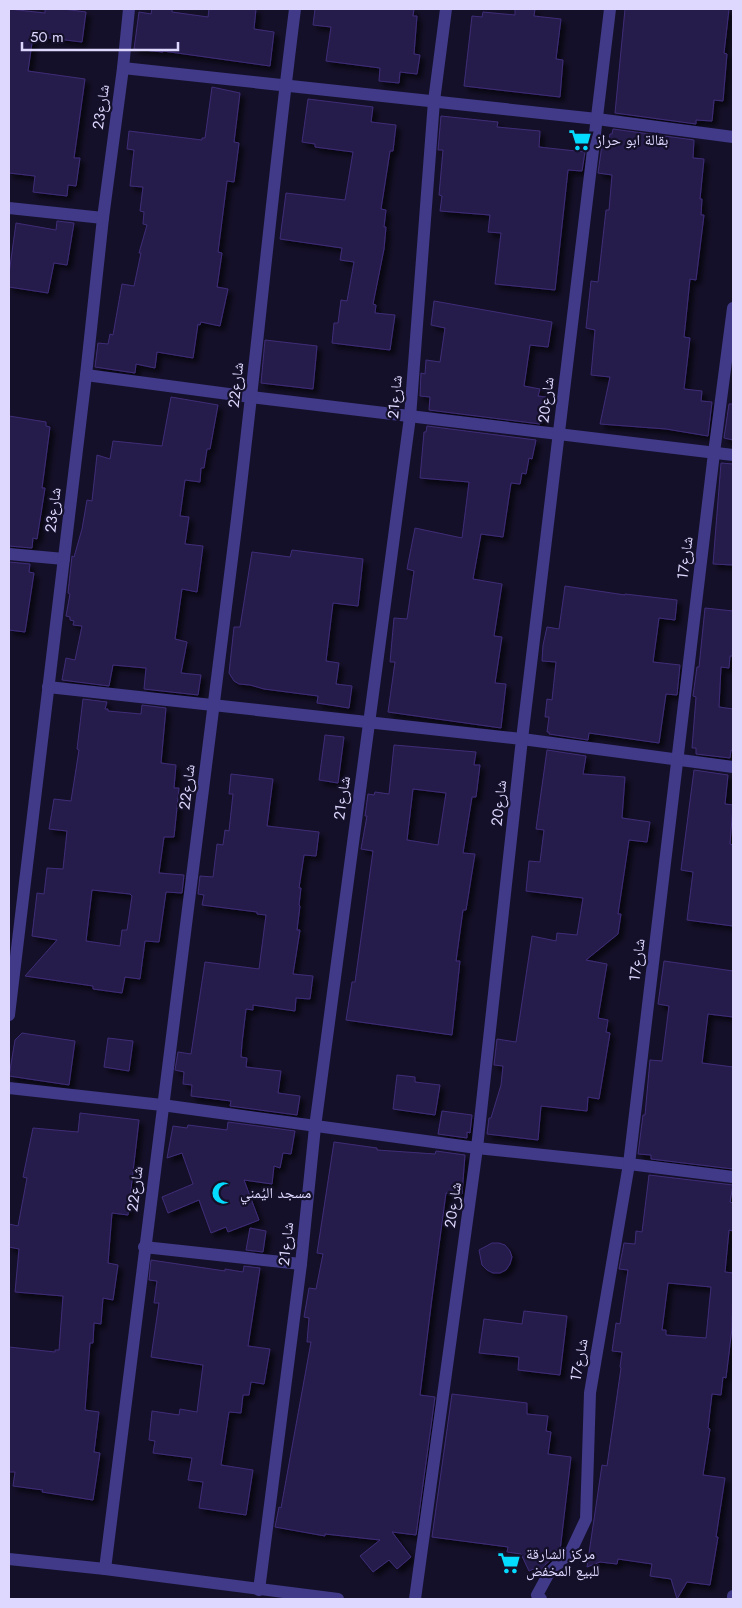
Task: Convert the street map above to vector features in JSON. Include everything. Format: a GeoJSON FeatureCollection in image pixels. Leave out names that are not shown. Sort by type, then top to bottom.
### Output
{"type":"FeatureCollection","features":[{"type":"Feature","properties":{"kind":"street","name":"شارع23"},"geometry":{"type":"LineString","coordinates":[[9,1015],[11,966],[64,559],[129,9]]}},
{"type":"Feature","properties":{"kind":"street","name":"شارع22"},"geometry":{"type":"LineString","coordinates":[[105,1569],[252,397],[295,9]]}},
{"type":"Feature","properties":{"kind":"street","name":"شارع21"},"geometry":{"type":"LineString","coordinates":[[259,1590],[301,1264],[315,1127],[410,417],[434,101],[446,9]]}},
{"type":"Feature","properties":{"kind":"street","name":"شارع20"},"geometry":{"type":"LineString","coordinates":[[416,1599],[477,1148],[522,739],[610,9]]}},
{"type":"Feature","properties":{"kind":"street"},"geometry":{"type":"LineString","coordinates":[[123,68],[597,119],[733,137]]}},
{"type":"Feature","properties":{"kind":"street"},"geometry":{"type":"LineString","coordinates":[[9,208],[103,218]]}},
{"type":"Feature","properties":{"kind":"street","name":"شارع17"},"geometry":{"type":"LineString","coordinates":[[541,1599],[537,1595],[549,1573],[571,1551],[586,1519],[590,1393],[629,1164],[733,308]]}},
{"type":"Feature","properties":{"kind":"street"},"geometry":{"type":"LineString","coordinates":[[86,375],[410,417],[733,455]]}},
{"type":"Feature","properties":{"kind":"street"},"geometry":{"type":"LineString","coordinates":[[9,554],[64,559]]}},
{"type":"Feature","properties":{"kind":"street"},"geometry":{"type":"LineString","coordinates":[[48,687],[522,739],[733,767]]}},
{"type":"Feature","properties":{"kind":"street"},"geometry":{"type":"LineString","coordinates":[[9,1088],[162,1105],[477,1148],[733,1176]]}},
{"type":"Feature","properties":{"kind":"street"},"geometry":{"type":"LineString","coordinates":[[144,1247],[301,1264]]}},
{"type":"Feature","properties":{"kind":"street"},"geometry":{"type":"LineString","coordinates":[[9,1559],[105,1569],[290,1596],[338,1599]]}},
{"type":"Feature","properties":{"kind":"building"},"geometry":{"type":"Polygon","coordinates":[[[9,9],[45,13],[45,9],[86,12],[82,42],[33,36],[28,71],[85,79],[74,158],[80,158],[76,186],[68,185],[67,196],[33,192],[35,176],[9,173],[9,9]]]}},
{"type":"Feature","properties":{"kind":"building"},"geometry":{"type":"Polygon","coordinates":[[[152,9],[172,9],[172,12],[208,17],[209,9],[256,9],[254,29],[274,32],[270,66],[163,51],[134,49],[139,12],[151,14],[152,9]]]}},
{"type":"Feature","properties":{"kind":"building"},"geometry":{"type":"Polygon","coordinates":[[[315,9],[414,9],[413,16],[417,16],[414,54],[420,55],[417,74],[400,72],[399,83],[379,81],[380,68],[326,61],[331,27],[313,25],[315,9]]]}},
{"type":"Feature","properties":{"kind":"building"},"geometry":{"type":"Polygon","coordinates":[[[515,9],[535,9],[534,16],[561,19],[556,59],[563,60],[560,97],[464,86],[472,16],[482,17],[483,12],[515,15],[515,9]]]}},
{"type":"Feature","properties":{"kind":"building"},"geometry":{"type":"Polygon","coordinates":[[[625,9],[729,9],[724,53],[727,54],[723,101],[714,100],[712,121],[696,120],[696,124],[615,113],[625,9]]]}},
{"type":"Feature","properties":{"kind":"building"},"geometry":{"type":"Polygon","coordinates":[[[212,87],[240,93],[234,142],[239,143],[234,182],[227,181],[218,252],[222,253],[217,287],[228,289],[220,326],[201,322],[200,325],[198,324],[193,358],[157,352],[155,368],[136,364],[135,373],[95,367],[98,343],[108,344],[110,334],[113,335],[122,284],[134,286],[141,253],[139,253],[147,225],[143,224],[144,212],[140,211],[143,187],[130,186],[134,150],[127,149],[129,131],[202,140],[202,138],[205,138],[212,87]]]}},
{"type":"Feature","properties":{"kind":"building"},"geometry":{"type":"Polygon","coordinates":[[[308,99],[373,107],[371,122],[396,125],[393,151],[390,151],[381,209],[386,210],[384,227],[386,227],[384,249],[373,304],[376,305],[375,313],[395,315],[390,350],[332,343],[334,323],[338,323],[341,300],[347,301],[354,262],[340,260],[342,248],[280,239],[286,193],[345,200],[353,152],[315,147],[315,144],[302,142],[308,99]]]}},
{"type":"Feature","properties":{"kind":"building"},"geometry":{"type":"Polygon","coordinates":[[[441,116],[498,122],[497,127],[540,131],[539,147],[585,152],[582,171],[568,170],[555,290],[495,284],[501,233],[488,232],[490,215],[440,211],[442,196],[439,195],[443,150],[438,150],[441,116]]]}},
{"type":"Feature","properties":{"kind":"building"},"geometry":{"type":"Polygon","coordinates":[[[613,129],[694,140],[693,158],[704,159],[700,199],[702,199],[701,215],[704,215],[696,280],[690,279],[684,337],[690,338],[684,389],[702,391],[701,401],[712,402],[708,436],[666,429],[600,424],[610,377],[591,375],[595,330],[586,328],[591,281],[598,282],[606,210],[609,210],[612,175],[598,173],[602,145],[608,146],[613,129]]]}},
{"type":"Feature","properties":{"kind":"building"},"geometry":{"type":"Polygon","coordinates":[[[57,221],[74,223],[67,265],[54,263],[48,293],[9,287],[16,223],[56,230],[57,221]]]}},
{"type":"Feature","properties":{"kind":"building"},"geometry":{"type":"Polygon","coordinates":[[[434,301],[552,322],[548,347],[530,345],[524,386],[540,389],[538,396],[546,397],[540,424],[429,410],[430,397],[420,396],[421,373],[425,374],[426,360],[440,362],[445,328],[431,325],[434,301]]]}},
{"type":"Feature","properties":{"kind":"building"},"geometry":{"type":"Polygon","coordinates":[[[265,340],[317,346],[313,389],[261,383],[265,340]]]}},
{"type":"Feature","properties":{"kind":"building"},"geometry":{"type":"Polygon","coordinates":[[[171,397],[218,405],[210,449],[207,449],[204,468],[201,468],[200,482],[185,480],[180,516],[189,517],[185,544],[203,546],[197,592],[182,589],[175,639],[187,642],[181,673],[201,675],[198,695],[144,689],[146,668],[113,665],[109,686],[62,680],[66,658],[75,660],[82,626],[73,625],[74,621],[66,616],[70,594],[68,593],[72,556],[74,557],[82,529],[87,500],[92,501],[97,455],[110,459],[113,441],[162,446],[171,397]]]}},
{"type":"Feature","properties":{"kind":"building"},"geometry":{"type":"Polygon","coordinates":[[[729,404],[733,404],[733,440],[724,438],[729,404]]]}},
{"type":"Feature","properties":{"kind":"building"},"geometry":{"type":"Polygon","coordinates":[[[9,416],[46,422],[46,426],[50,427],[42,488],[45,488],[37,539],[33,538],[32,548],[9,546],[9,416]]]}},
{"type":"Feature","properties":{"kind":"building"},"geometry":{"type":"Polygon","coordinates":[[[427,426],[536,440],[532,459],[529,458],[526,474],[522,473],[520,484],[511,483],[503,537],[481,534],[473,579],[502,584],[494,636],[502,637],[495,683],[506,684],[501,728],[388,712],[395,662],[390,662],[394,618],[407,619],[414,571],[407,569],[415,528],[462,538],[469,482],[420,478],[424,432],[426,432],[427,426]]]}},
{"type":"Feature","properties":{"kind":"building"},"geometry":{"type":"Polygon","coordinates":[[[721,463],[733,464],[733,565],[713,564],[721,463]]]}},
{"type":"Feature","properties":{"kind":"building"},"geometry":{"type":"Polygon","coordinates":[[[292,550],[363,559],[358,606],[333,603],[326,661],[339,663],[336,684],[352,686],[349,708],[317,703],[318,696],[239,684],[234,681],[229,673],[234,627],[240,627],[252,552],[290,557],[292,550]]]}},
{"type":"Feature","properties":{"kind":"building"},"geometry":{"type":"Polygon","coordinates":[[[9,562],[30,564],[29,572],[34,573],[25,632],[9,630],[9,562]]]}},
{"type":"Feature","properties":{"kind":"building"},"geometry":{"type":"Polygon","coordinates":[[[565,586],[677,600],[675,620],[659,618],[653,662],[680,665],[677,695],[666,694],[659,743],[589,733],[588,740],[549,734],[547,732],[549,717],[545,717],[547,699],[552,700],[556,662],[542,661],[543,645],[547,627],[559,629],[565,586]]]}},
{"type":"Feature","properties":{"kind":"building"},"geometry":{"type":"Polygon","coordinates":[[[705,608],[733,611],[733,656],[730,656],[729,668],[721,667],[719,707],[733,709],[733,751],[731,750],[730,758],[696,754],[696,748],[692,748],[696,697],[693,696],[697,667],[699,667],[705,608]]]}},
{"type":"Feature","properties":{"kind":"building"},"geometry":{"type":"Polygon","coordinates":[[[83,699],[107,702],[105,709],[108,709],[108,711],[141,714],[142,705],[166,708],[161,763],[176,765],[174,788],[179,788],[174,837],[164,837],[159,873],[184,875],[182,893],[166,892],[159,942],[145,941],[140,979],[125,977],[122,993],[93,989],[93,986],[25,976],[57,940],[32,936],[37,893],[44,894],[47,868],[63,869],[67,831],[49,829],[54,799],[71,801],[79,750],[77,749],[83,699]],[[92,890],[86,941],[120,946],[122,930],[127,930],[132,896],[130,894],[92,890]]]}},
{"type":"Feature","properties":{"kind":"building"},"geometry":{"type":"Polygon","coordinates":[[[325,735],[344,737],[338,783],[319,780],[325,735]]]}},
{"type":"Feature","properties":{"kind":"building"},"geometry":{"type":"Polygon","coordinates":[[[394,745],[476,752],[474,765],[480,765],[476,797],[472,797],[463,853],[475,854],[466,910],[463,910],[456,961],[460,961],[452,1035],[346,1020],[352,982],[355,982],[373,851],[361,849],[367,816],[365,816],[368,794],[374,795],[375,792],[389,794],[394,745]],[[413,789],[407,840],[438,845],[446,793],[413,789]]]}},
{"type":"Feature","properties":{"kind":"building"},"geometry":{"type":"Polygon","coordinates":[[[547,750],[586,756],[583,774],[625,777],[622,818],[650,822],[647,842],[629,840],[618,914],[621,914],[618,934],[586,960],[607,964],[598,1018],[608,1020],[606,1032],[610,1033],[599,1099],[588,1097],[587,1111],[541,1106],[538,1140],[487,1134],[489,1118],[491,1118],[501,1085],[503,1066],[494,1065],[497,1039],[516,1042],[532,936],[556,941],[557,933],[577,935],[583,898],[526,891],[529,861],[540,862],[544,830],[536,829],[547,750]]]}},
{"type":"Feature","properties":{"kind":"building"},"geometry":{"type":"Polygon","coordinates":[[[694,770],[728,775],[725,804],[733,805],[730,844],[733,845],[733,926],[687,920],[693,872],[681,870],[694,770]]]}},
{"type":"Feature","properties":{"kind":"building"},"geometry":{"type":"Polygon","coordinates":[[[231,774],[273,779],[267,826],[319,832],[316,856],[304,855],[299,888],[301,888],[297,930],[300,930],[293,974],[313,976],[310,999],[296,998],[295,1011],[253,1005],[253,1010],[246,1009],[242,1043],[241,1057],[247,1058],[246,1067],[281,1071],[278,1093],[300,1096],[297,1115],[230,1106],[231,1101],[191,1096],[192,1085],[183,1084],[184,1072],[175,1070],[178,1052],[191,1054],[205,962],[259,969],[266,915],[257,914],[257,912],[202,905],[204,895],[198,894],[200,876],[213,877],[217,844],[223,845],[225,830],[229,831],[233,794],[229,794],[231,774]]]}},
{"type":"Feature","properties":{"kind":"building"},"geometry":{"type":"Polygon","coordinates":[[[664,961],[733,971],[733,1017],[708,1014],[702,1063],[733,1067],[733,1169],[651,1159],[651,1155],[638,1154],[643,1115],[645,1115],[650,1060],[662,1061],[669,1006],[658,1004],[664,961]]]}},
{"type":"Feature","properties":{"kind":"building"},"geometry":{"type":"Polygon","coordinates":[[[22,1033],[75,1041],[69,1085],[9,1076],[15,1040],[22,1033]]]}},
{"type":"Feature","properties":{"kind":"building"},"geometry":{"type":"Polygon","coordinates":[[[108,1038],[133,1041],[129,1071],[104,1067],[108,1038]]]}},
{"type":"Feature","properties":{"kind":"building"},"geometry":{"type":"Polygon","coordinates":[[[397,1075],[415,1077],[415,1082],[440,1085],[435,1115],[393,1109],[397,1075]]]}},
{"type":"Feature","properties":{"kind":"building"},"geometry":{"type":"Polygon","coordinates":[[[442,1111],[472,1115],[470,1133],[467,1132],[467,1138],[438,1134],[442,1111]]]}},
{"type":"Feature","properties":{"kind":"building"},"geometry":{"type":"Polygon","coordinates":[[[80,1113],[139,1120],[128,1215],[112,1213],[108,1263],[118,1265],[113,1300],[103,1298],[101,1324],[94,1323],[93,1343],[90,1343],[85,1410],[99,1412],[94,1452],[100,1453],[93,1500],[13,1486],[15,1472],[9,1472],[9,1347],[55,1352],[55,1350],[59,1350],[63,1296],[15,1292],[19,1249],[9,1247],[9,1224],[18,1226],[27,1178],[23,1177],[33,1128],[78,1132],[80,1113]]]}},
{"type":"Feature","properties":{"kind":"building"},"geometry":{"type":"Polygon","coordinates":[[[228,1122],[295,1131],[291,1154],[283,1153],[280,1168],[274,1166],[272,1184],[244,1180],[259,1220],[228,1232],[226,1227],[211,1233],[199,1200],[168,1213],[162,1197],[193,1184],[182,1153],[167,1158],[173,1126],[187,1128],[188,1125],[227,1130],[228,1122]]]}},
{"type":"Feature","properties":{"kind":"building"},"geometry":{"type":"Polygon","coordinates":[[[334,1142],[377,1148],[377,1150],[435,1154],[436,1151],[465,1155],[462,1194],[446,1193],[432,1298],[420,1395],[435,1397],[416,1535],[392,1532],[411,1557],[397,1569],[389,1560],[373,1572],[360,1556],[380,1540],[325,1534],[325,1536],[275,1527],[279,1507],[281,1508],[311,1342],[307,1342],[309,1318],[304,1317],[309,1288],[316,1289],[323,1254],[317,1253],[334,1142]]]}},
{"type":"Feature","properties":{"kind":"building"},"geometry":{"type":"Polygon","coordinates":[[[649,1175],[733,1185],[730,1202],[733,1203],[733,1231],[729,1230],[725,1272],[733,1273],[732,1328],[726,1378],[723,1377],[721,1395],[712,1394],[708,1428],[710,1429],[703,1475],[725,1478],[716,1537],[718,1537],[710,1585],[687,1582],[677,1599],[671,1579],[650,1576],[652,1564],[618,1559],[617,1564],[600,1562],[587,1567],[602,1465],[607,1466],[621,1368],[622,1352],[612,1351],[616,1323],[620,1324],[628,1270],[619,1269],[624,1243],[635,1244],[636,1231],[642,1232],[649,1175]],[[668,1283],[662,1330],[666,1330],[666,1335],[706,1338],[711,1287],[668,1283]]]}},
{"type":"Feature","properties":{"kind":"building"},"geometry":{"type":"Polygon","coordinates":[[[250,1228],[266,1231],[263,1252],[246,1250],[250,1228]]]}},
{"type":"Feature","properties":{"kind":"building"},"geometry":{"type":"Polygon","coordinates":[[[492,1243],[505,1245],[512,1257],[506,1270],[500,1273],[493,1273],[482,1265],[479,1250],[492,1243]]]}},
{"type":"Feature","properties":{"kind":"building"},"geometry":{"type":"Polygon","coordinates":[[[151,1260],[225,1271],[225,1269],[243,1272],[244,1266],[260,1268],[248,1346],[270,1349],[264,1384],[251,1382],[249,1395],[243,1395],[241,1413],[229,1412],[221,1465],[253,1470],[246,1515],[199,1508],[203,1482],[188,1480],[192,1458],[153,1453],[155,1441],[149,1440],[152,1411],[179,1415],[180,1409],[197,1412],[203,1365],[151,1357],[159,1303],[154,1303],[157,1281],[149,1280],[151,1260]]]}},
{"type":"Feature","properties":{"kind":"building"},"geometry":{"type":"Polygon","coordinates":[[[524,1311],[567,1316],[560,1375],[518,1370],[519,1357],[479,1353],[484,1319],[522,1324],[524,1311]]]}},
{"type":"Feature","properties":{"kind":"building"},"geometry":{"type":"Polygon","coordinates":[[[452,1394],[527,1403],[527,1414],[548,1416],[546,1431],[551,1432],[548,1454],[571,1457],[560,1551],[543,1567],[540,1573],[536,1568],[529,1571],[521,1554],[507,1552],[508,1547],[432,1537],[452,1394]]]}},
{"type":"Feature","properties":{"kind":"place","name":"بقالة ابو حراز"},"geometry":{"type":"Point","coordinates":[580,140]}},
{"type":"Feature","properties":{"kind":"place","name":"مسجد اليُمني"},"geometry":{"type":"Point","coordinates":[223,1193]}},
{"type":"Feature","properties":{"kind":"place","name":"مركز الشارقة للبيع المخفض"},"geometry":{"type":"Point","coordinates":[509,1563]}}]}
